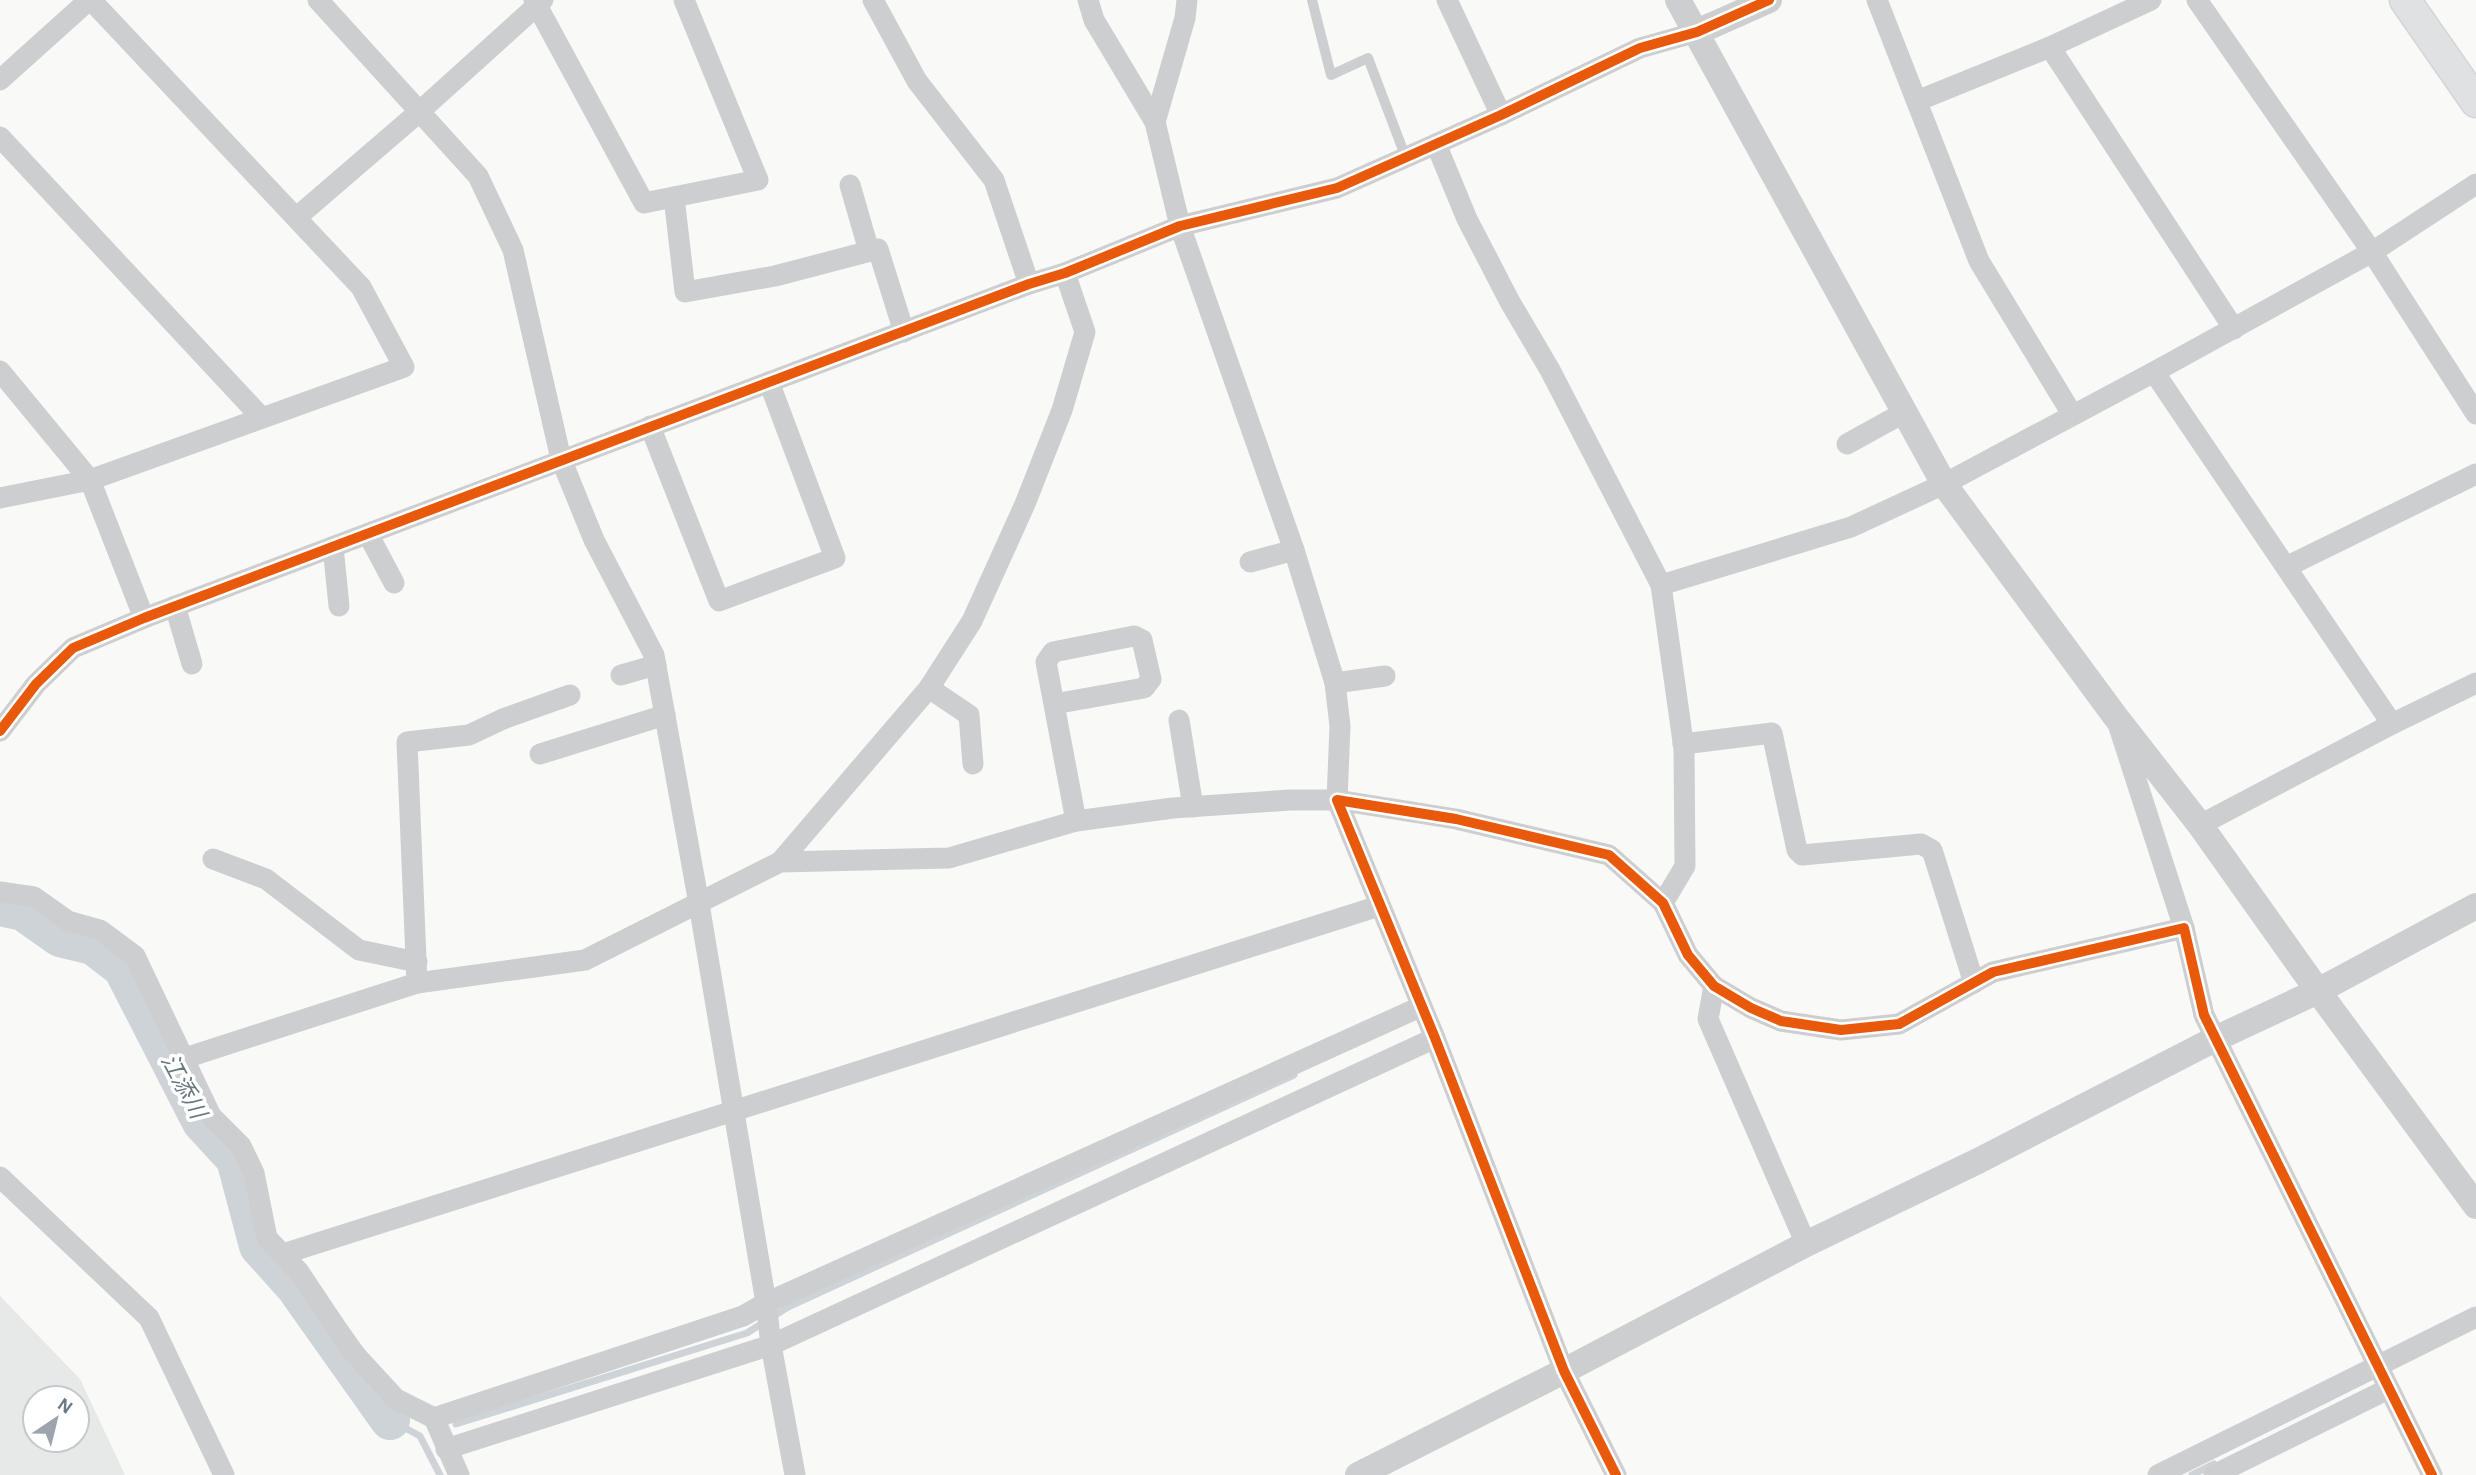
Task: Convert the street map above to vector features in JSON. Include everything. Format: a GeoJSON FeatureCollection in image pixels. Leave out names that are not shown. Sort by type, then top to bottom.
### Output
{"type":"FeatureCollection","features":[{"type":"Feature","properties":{"kind":"main road"},"geometry":{"type":"LineString","coordinates":[[2405,0],[2476,102]]}},
{"type":"Feature","properties":{"kind":"street"},"geometry":{"type":"LineString","coordinates":[[0,80],[90,0],[361,286],[404,367],[90,480],[0,498]]}},
{"type":"Feature","properties":{"kind":"street"},"geometry":{"type":"LineString","coordinates":[[318,0],[478,177],[513,250],[561,459],[594,540],[654,655],[699,904],[770,1340],[795,1475]]}},
{"type":"Feature","properties":{"kind":"street"},"geometry":{"type":"LineString","coordinates":[[297,217],[419,112],[538,2],[644,202],[758,180],[684,0]]}},
{"type":"Feature","properties":{"kind":"street"},"geometry":{"type":"LineString","coordinates":[[873,0],[917,80],[994,180],[1030,284]]}},
{"type":"Feature","properties":{"kind":"street"},"geometry":{"type":"LineString","coordinates":[[1088,0],[1094,20],[1155,122],[1181,226],[1294,550],[1335,683],[1340,726],[1337,800],[1435,1038],[1564,1371],[1616,1475]]}},
{"type":"Feature","properties":{"kind":"street"},"geometry":{"type":"LineString","coordinates":[[1155,122],[1185,18],[1187,0]]}},
{"type":"Feature","properties":{"kind":"street"},"geometry":{"type":"LineString","coordinates":[[1447,0],[1501,115]]}},
{"type":"Feature","properties":{"kind":"street"},"geometry":{"type":"LineString","coordinates":[[1678,0],[1944,484],[2115,716],[2200,825],[2476,1206]]}},
{"type":"Feature","properties":{"kind":"street"},"geometry":{"type":"LineString","coordinates":[[0,730],[36,684],[73,648],[144,618],[561,459],[1030,284],[1065,274],[1181,226],[1337,188],[1501,115],[1640,48],[1697,32],[1769,0]]}},
{"type":"Feature","properties":{"kind":"street"},"geometry":{"type":"LineString","coordinates":[[1877,0],[1979,261],[2072,414]]}},
{"type":"Feature","properties":{"kind":"street"},"geometry":{"type":"LineString","coordinates":[[1917,101],[2050,47],[2151,0]]}},
{"type":"Feature","properties":{"kind":"street"},"geometry":{"type":"LineString","coordinates":[[2197,0],[2372,252],[2476,414]]}},
{"type":"Feature","properties":{"kind":"street"},"geometry":{"type":"LineString","coordinates":[[2050,47],[2234,329]]}},
{"type":"Feature","properties":{"kind":"street"},"geometry":{"type":"LineString","coordinates":[[0,137],[261,417]]}},
{"type":"Feature","properties":{"kind":"street"},"geometry":{"type":"LineString","coordinates":[[1436,144],[1467,219],[1510,302],[1550,370],[1661,585],[1683,744],[1685,866],[1663,902]]}},
{"type":"Feature","properties":{"kind":"street"},"geometry":{"type":"LineString","coordinates":[[1661,585],[1851,527],[1944,484],[2372,252],[2476,184]]}},
{"type":"Feature","properties":{"kind":"street"},"geometry":{"type":"LineString","coordinates":[[850,185],[869,251]]}},
{"type":"Feature","properties":{"kind":"street"},"geometry":{"type":"LineString","coordinates":[[674,197],[685,292],[775,276],[878,249],[904,332]]}},
{"type":"Feature","properties":{"kind":"street"},"geometry":{"type":"LineString","coordinates":[[185,1058],[417,973],[585,960],[780,862],[929,688],[972,621],[1025,504],[1062,411],[1085,332],[1065,274]]}},
{"type":"Feature","properties":{"kind":"street"},"geometry":{"type":"LineString","coordinates":[[0,371],[90,480],[144,618]]}},
{"type":"Feature","properties":{"kind":"street"},"geometry":{"type":"LineString","coordinates":[[2154,372],[2392,724]]}},
{"type":"Feature","properties":{"kind":"street"},"geometry":{"type":"LineString","coordinates":[[650,426],[719,601],[771,582],[835,558],[769,382]]}},
{"type":"Feature","properties":{"kind":"street"},"geometry":{"type":"LineString","coordinates":[[1847,444],[1905,412]]}},
{"type":"Feature","properties":{"kind":"street"},"geometry":{"type":"LineString","coordinates":[[2287,567],[2476,474]]}},
{"type":"Feature","properties":{"kind":"street"},"geometry":{"type":"LineString","coordinates":[[368,534],[394,583]]}},
{"type":"Feature","properties":{"kind":"street"},"geometry":{"type":"LineString","coordinates":[[333,547],[339,606]]}},
{"type":"Feature","properties":{"kind":"street"},"geometry":{"type":"LineString","coordinates":[[1250,562],[1294,550]]}},
{"type":"Feature","properties":{"kind":"street"},"geometry":{"type":"LineString","coordinates":[[175,606],[192,664]]}},
{"type":"Feature","properties":{"kind":"street"},"geometry":{"type":"LineString","coordinates":[[1054,704],[1144,688],[1151,678],[1142,639],[1134,636],[1053,652],[1046,662],[1076,821]]}},
{"type":"Feature","properties":{"kind":"street"},"geometry":{"type":"LineString","coordinates":[[621,675],[656,665]]}},
{"type":"Feature","properties":{"kind":"street"},"geometry":{"type":"LineString","coordinates":[[1335,683],[1385,676]]}},
{"type":"Feature","properties":{"kind":"street"},"geometry":{"type":"LineString","coordinates":[[2200,825],[2476,683]]}},
{"type":"Feature","properties":{"kind":"street"},"geometry":{"type":"LineString","coordinates":[[929,688],[970,715],[973,764]]}},
{"type":"Feature","properties":{"kind":"street"},"geometry":{"type":"LineString","coordinates":[[417,973],[407,742],[469,735],[502,719],[570,695]]}},
{"type":"Feature","properties":{"kind":"street"},"geometry":{"type":"LineString","coordinates":[[540,754],[665,715]]}},
{"type":"Feature","properties":{"kind":"street"},"geometry":{"type":"LineString","coordinates":[[2115,716],[2184,928],[2204,1015],[2432,1475]]}},
{"type":"Feature","properties":{"kind":"street"},"geometry":{"type":"LineString","coordinates":[[1179,720],[1193,807]]}},
{"type":"Feature","properties":{"kind":"street"},"geometry":{"type":"LineString","coordinates":[[1683,744],[1772,733],[1797,850],[1802,855],[1921,844],[1932,850],[1974,983]]}},
{"type":"Feature","properties":{"kind":"street"},"geometry":{"type":"LineString","coordinates":[[780,862],[949,858],[1076,821],[1173,808],[1290,800],[1337,800],[1456,818],[1609,856],[1663,902],[1688,955],[1714,986],[1751,1008],[1781,1021],[1841,1030],[1899,1024],[1993,972],[2184,928]]}},
{"type":"Feature","properties":{"kind":"street"},"geometry":{"type":"LineString","coordinates":[[213,859],[266,879],[359,950],[417,973]]}},
{"type":"Feature","properties":{"kind":"street"},"geometry":{"type":"LineString","coordinates":[[0,892],[34,897],[68,921],[100,930],[135,956],[211,1116],[241,1146],[254,1173],[267,1238],[299,1272],[351,1350],[396,1399],[434,1418],[459,1475]]}},
{"type":"Feature","properties":{"kind":"street"},"geometry":{"type":"LineString","coordinates":[[283,1254],[1380,906]]}},
{"type":"Feature","properties":{"kind":"street"},"geometry":{"type":"LineString","coordinates":[[1358,1475],[1806,1244],[1978,1161],[2215,1039],[2318,991],[2476,906]]}},
{"type":"Feature","properties":{"kind":"street"},"geometry":{"type":"LineString","coordinates":[[1714,986],[1708,1019],[1806,1244]]}},
{"type":"Feature","properties":{"kind":"street"},"geometry":{"type":"LineString","coordinates":[[434,1418],[743,1316],[1420,1007]]}},
{"type":"Feature","properties":{"kind":"street"},"geometry":{"type":"LineString","coordinates":[[446,1450],[770,1340],[1435,1038]]}},
{"type":"Feature","properties":{"kind":"street"},"geometry":{"type":"LineString","coordinates":[[0,1177],[149,1318],[224,1475]]}},
{"type":"Feature","properties":{"kind":"street"},"geometry":{"type":"LineString","coordinates":[[2158,1475],[2476,1317]]}},
{"type":"Feature","properties":{"kind":"street"},"geometry":{"type":"LineString","coordinates":[[2214,1475],[2388,1388]]}},
{"type":"Feature","properties":{"kind":"lane"},"geometry":{"type":"LineString","coordinates":[[1312,0],[1331,75],[1368,58],[1406,158]]}},
{"type":"Feature","properties":{"kind":"shaded area"},"geometry":{"type":"Polygon","coordinates":[[[0,1296],[82,1384],[21,1384],[21,1454],[91,1454],[91,1402],[125,1475],[0,1475],[0,1296]]]}},
{"type":"Feature","properties":{"kind":"waterway","name":"江添川"},"geometry":{"type":"LineString","coordinates":[[0,906],[23,911],[60,937],[93,945],[123,968],[202,1122],[236,1159],[259,1246],[295,1286],[390,1420]]}},
{"type":"Feature","properties":{"kind":"waterway"},"geometry":{"type":"LineString","coordinates":[[456,1424],[747,1333],[788,1307],[1294,1075]]}},
{"type":"Feature","properties":{"kind":"waterway"},"geometry":{"type":"LineString","coordinates":[[390,1420],[420,1436],[440,1475]]}},
{"type":"Feature","properties":{"kind":"waterway"},"geometry":{"type":"LineString","coordinates":[[2192,1475],[2214,1464]]}},
{"type":"Feature","properties":{"kind":"cycle path"},"geometry":{"type":"LineString","coordinates":[[0,731],[36,684],[73,648],[144,618],[1029,284],[1065,273],[1180,226],[1337,188],[1501,115],[1640,48],[1697,32],[1769,0]]}},
{"type":"Feature","properties":{"kind":"cycle path"},"geometry":{"type":"LineString","coordinates":[[1616,1475],[1564,1371],[1435,1038],[1337,800],[1456,819],[1609,855],[1663,903],[1688,955],[1714,986],[1751,1008],[1781,1021],[1841,1030],[1899,1024],[1993,972],[2184,928],[2204,1015],[2432,1475]]}}]}
